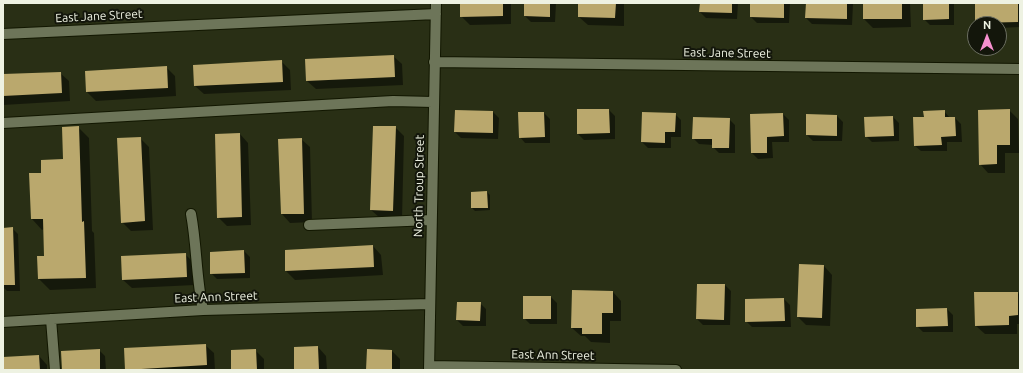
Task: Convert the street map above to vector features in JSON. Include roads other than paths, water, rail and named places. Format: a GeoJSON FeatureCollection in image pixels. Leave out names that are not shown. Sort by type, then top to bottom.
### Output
{"type":"FeatureCollection","features":[{"type":"Feature","properties":{"kind":"street","name":"North Troup Street"},"geometry":{"type":"LineString","coordinates":[[429,368],[436,3]]}},
{"type":"Feature","properties":{"kind":"street","name":"East Jane Street"},"geometry":{"type":"LineString","coordinates":[[3,34],[436,14]]}},
{"type":"Feature","properties":{"kind":"street","name":"East Jane Street"},"geometry":{"type":"LineString","coordinates":[[434,62],[1020,69]]}},
{"type":"Feature","properties":{"kind":"street"},"geometry":{"type":"LineString","coordinates":[[3,123],[393,101],[433,102]]}},
{"type":"Feature","properties":{"kind":"street"},"geometry":{"type":"LineString","coordinates":[[191,214],[194,230],[199,292],[203,310]]}},
{"type":"Feature","properties":{"kind":"street"},"geometry":{"type":"LineString","coordinates":[[309,225],[431,220]]}},
{"type":"Feature","properties":{"kind":"street","name":"East Ann Street"},"geometry":{"type":"LineString","coordinates":[[3,322],[203,310],[430,304]]}},
{"type":"Feature","properties":{"kind":"street"},"geometry":{"type":"LineString","coordinates":[[52,319],[55,370]]}},
{"type":"Feature","properties":{"kind":"street","name":"East Ann Street"},"geometry":{"type":"LineString","coordinates":[[429,368],[676,370]]}}]}
